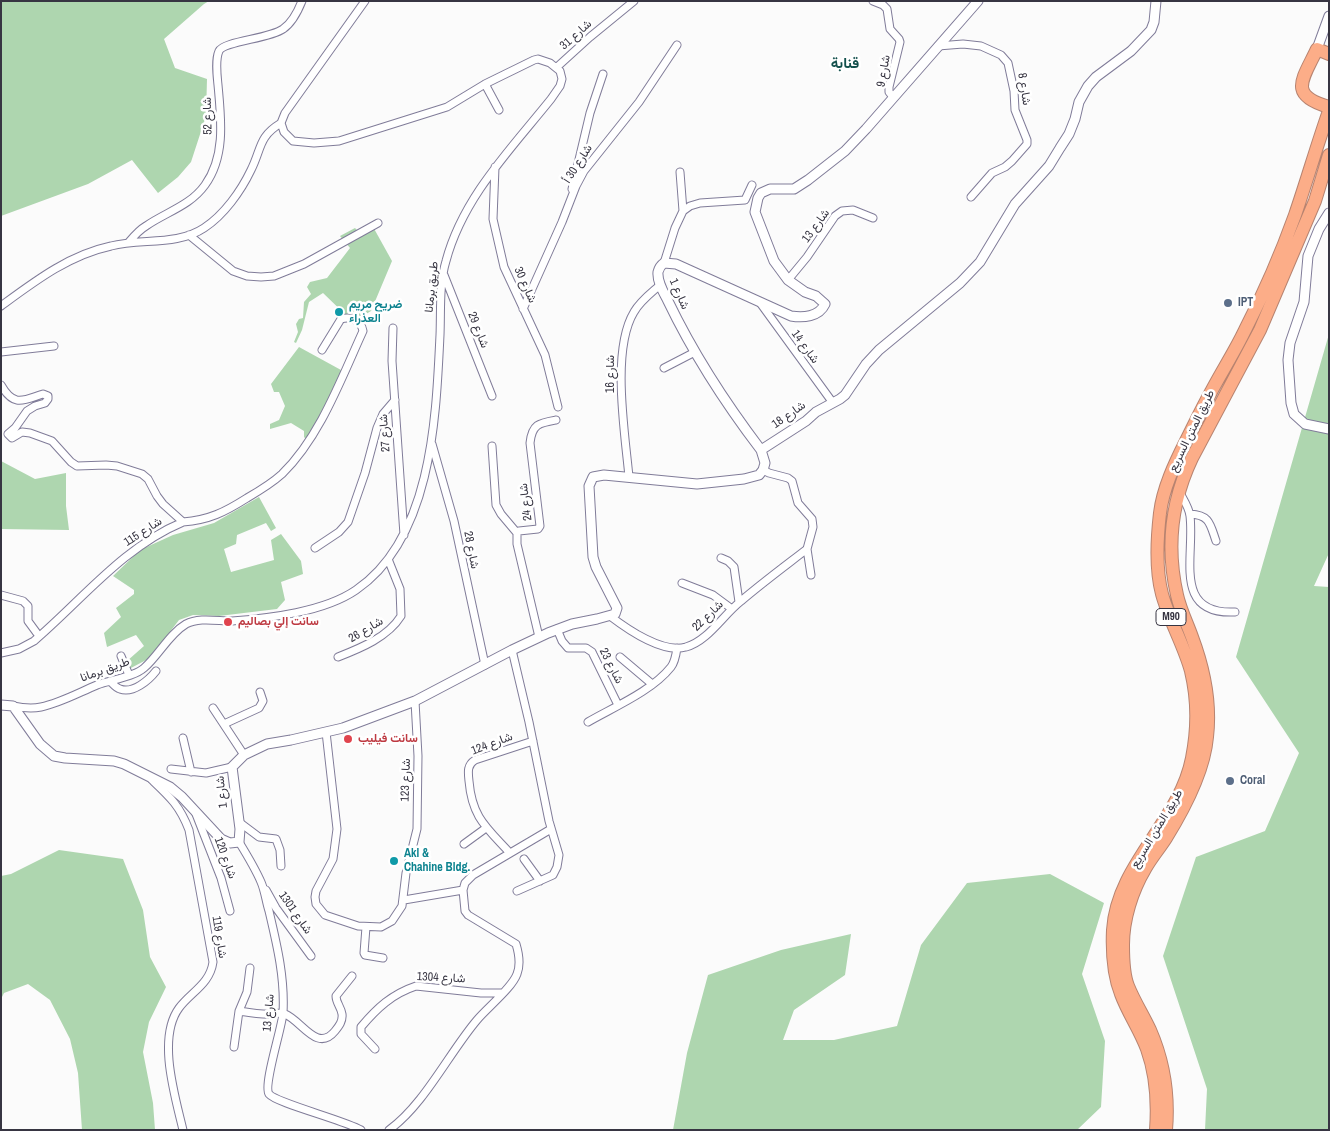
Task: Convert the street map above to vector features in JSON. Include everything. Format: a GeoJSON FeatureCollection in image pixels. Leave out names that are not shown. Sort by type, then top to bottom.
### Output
{"type":"FeatureCollection","features":[{"type":"Feature","properties":{"kind":"highway"},"geometry":{"type":"LineString","coordinates":[[1325,52],[1305,76],[1302,89],[1304,95],[1309,100],[1329,107]]}},
{"type":"Feature","properties":{"kind":"highway","name":"طريق المتن السريع"},"geometry":{"type":"LineString","coordinates":[[1156,1130],[1154,1075],[1148,1051],[1121,994],[1115,974],[1112,950],[1113,925],[1121,895],[1133,869],[1180,793],[1190,768],[1196,737],[1197,706],[1190,670],[1162,595],[1159,579],[1157,547],[1160,509],[1172,470],[1209,394],[1245,330],[1275,265],[1294,217],[1329,111]]}},
{"type":"Feature","properties":{"kind":"highway","name":"طريق المتن السريع"},"geometry":{"type":"LineString","coordinates":[[1166,1130],[1167,1095],[1161,1060],[1150,1030],[1128,986],[1125,975],[1123,944],[1124,926],[1133,894],[1140,878],[1166,838],[1189,794],[1202,762],[1207,738],[1208,692],[1196,647],[1177,595],[1172,567],[1173,512],[1184,475],[1260,330],[1315,202],[1328,158]]}},
{"type":"Feature","properties":{"kind":"street","name":"شارع 52"},"geometry":{"type":"LineString","coordinates":[[130,242],[145,226],[180,208],[193,197],[205,185],[213,168],[219,152],[221,132],[217,70],[220,50],[225,44],[266,36],[283,29],[292,20],[302,1]]}},
{"type":"Feature","properties":{"kind":"street"},"geometry":{"type":"LineString","coordinates":[[1,306],[38,279],[71,260],[98,249],[130,242],[172,239],[202,230],[217,217],[241,187],[252,168],[259,146],[269,130],[281,123],[285,113],[365,1]]}},
{"type":"Feature","properties":{"kind":"street","name":"شارع 31"},"geometry":{"type":"LineString","coordinates":[[557,67],[634,1]]}},
{"type":"Feature","properties":{"kind":"street","name":"شارع 9"},"geometry":{"type":"LineString","coordinates":[[873,1],[888,9],[890,29],[900,42],[889,87],[889,92],[893,97]]}},
{"type":"Feature","properties":{"kind":"street"},"geometry":{"type":"LineString","coordinates":[[964,18],[970,1]]}},
{"type":"Feature","properties":{"kind":"street","name":"شارع 1"},"geometry":{"type":"LineString","coordinates":[[763,470],[765,463],[761,450],[695,352],[660,285],[658,272],[660,266],[664,263],[676,264],[780,313],[801,318],[815,314],[824,308],[825,304],[822,300],[788,280],[774,261],[755,212],[758,198],[770,189],[794,189],[845,151],[978,1]]}},
{"type":"Feature","properties":{"kind":"street","name":"شارع 18"},"geometry":{"type":"LineString","coordinates":[[761,450],[806,421],[816,412],[845,395],[866,364],[879,350],[960,282],[980,262],[1015,204],[1048,166],[1069,134],[1079,102],[1088,86],[1096,77],[1136,47],[1151,30],[1154,22],[1156,1]]}},
{"type":"Feature","properties":{"kind":"street"},"geometry":{"type":"LineString","coordinates":[[1325,52],[1329,16]]}},
{"type":"Feature","properties":{"kind":"street","name":"شارع 8"},"geometry":{"type":"LineString","coordinates":[[938,46],[963,44],[981,46],[1002,55],[1008,63],[1014,91],[1015,110],[1027,140],[1026,144],[1012,161],[1005,167],[992,173],[971,196]]}},
{"type":"Feature","properties":{"kind":"street","name":"شارع 30 أ"},"geometry":{"type":"LineString","coordinates":[[524,308],[584,171],[639,102],[677,46]]}},
{"type":"Feature","properties":{"kind":"street"},"geometry":{"type":"LineString","coordinates":[[281,123],[284,132],[293,141],[314,143],[339,141],[448,107],[485,84],[534,60],[545,61],[557,67]]}},
{"type":"Feature","properties":{"kind":"street","name":"طريق برمانا"},"geometry":{"type":"LineString","coordinates":[[1,705],[28,709],[44,706],[142,670],[183,626],[190,622],[232,621],[301,612],[329,604],[344,598],[359,588],[388,559],[404,536],[410,523],[421,489],[431,441],[438,366],[443,273],[448,255],[456,233],[477,193],[560,86],[562,79],[557,67]]}},
{"type":"Feature","properties":{"kind":"street"},"geometry":{"type":"LineString","coordinates":[[567,207],[590,113],[603,74]]}},
{"type":"Feature","properties":{"kind":"street"},"geometry":{"type":"LineString","coordinates":[[485,84],[499,110]]}},
{"type":"Feature","properties":{"kind":"street","name":"شارع 30"},"geometry":{"type":"LineString","coordinates":[[496,167],[493,220],[504,267],[545,355],[558,407]]}},
{"type":"Feature","properties":{"kind":"street"},"geometry":{"type":"LineString","coordinates":[[664,263],[674,228],[682,211],[680,172]]}},
{"type":"Feature","properties":{"kind":"street"},"geometry":{"type":"LineString","coordinates":[[682,211],[700,203],[745,200],[752,185]]}},
{"type":"Feature","properties":{"kind":"street","name":"شارع 13"},"geometry":{"type":"LineString","coordinates":[[788,280],[807,257],[835,216],[842,211],[853,210],[873,218]]}},
{"type":"Feature","properties":{"kind":"street"},"geometry":{"type":"LineString","coordinates":[[1329,213],[1308,253],[1304,302],[1290,343],[1288,360],[1291,403],[1294,414],[1305,424],[1329,429]]}},
{"type":"Feature","properties":{"kind":"street"},"geometry":{"type":"LineString","coordinates":[[189,235],[233,270],[246,276],[261,277],[274,276],[304,264],[378,222]]}},
{"type":"Feature","properties":{"kind":"street","name":"شارع 29"},"geometry":{"type":"LineString","coordinates":[[443,273],[492,396]]}},
{"type":"Feature","properties":{"kind":"street","name":"شارع 16"},"geometry":{"type":"LineString","coordinates":[[629,477],[622,395],[624,343],[634,311],[660,285]]}},
{"type":"Feature","properties":{"kind":"street","name":"شارع 14"},"geometry":{"type":"LineString","coordinates":[[761,304],[833,403]]}},
{"type":"Feature","properties":{"kind":"street"},"geometry":{"type":"LineString","coordinates":[[183,522],[207,519],[234,507],[271,484],[293,463],[321,421],[363,331],[361,324],[347,317],[341,319],[322,350]]}},
{"type":"Feature","properties":{"kind":"street","name":"شارع 27"},"geometry":{"type":"LineString","coordinates":[[393,328],[394,400],[404,536]]}},
{"type":"Feature","properties":{"kind":"street"},"geometry":{"type":"LineString","coordinates":[[1,352],[54,346]]}},
{"type":"Feature","properties":{"kind":"street"},"geometry":{"type":"LineString","coordinates":[[664,368],[695,352]]}},
{"type":"Feature","properties":{"kind":"street","name":"شارع 115"},"geometry":{"type":"LineString","coordinates":[[1,385],[7,394],[18,400],[27,400],[43,394],[48,396],[45,403],[27,411],[15,428],[8,434],[10,437],[12,438],[22,432],[46,438],[52,441],[77,466],[117,466],[142,474],[148,479],[156,496],[183,522],[140,546],[115,565],[26,646],[1,653]]}},
{"type":"Feature","properties":{"kind":"street"},"geometry":{"type":"LineString","coordinates":[[315,548],[339,532],[348,522],[365,474],[382,414],[394,400]]}},
{"type":"Feature","properties":{"kind":"street","name":"شارع 24"},"geometry":{"type":"LineString","coordinates":[[539,637],[519,552],[517,533],[538,529],[540,526],[530,443],[531,434],[534,428],[539,425],[556,420]]}},
{"type":"Feature","properties":{"kind":"street","name":"شارع 28"},"geometry":{"type":"LineString","coordinates":[[431,441],[454,521],[484,665]]}},
{"type":"Feature","properties":{"kind":"street"},"geometry":{"type":"LineString","coordinates":[[492,446],[496,504],[501,514],[517,533]]}},
{"type":"Feature","properties":{"kind":"street"},"geometry":{"type":"LineString","coordinates":[[588,722],[652,684],[670,668],[674,662],[677,648],[637,635],[610,616],[615,614],[617,608],[596,567],[593,557],[589,486],[592,477],[604,475],[697,484],[754,477],[763,470],[788,478],[792,481],[798,503],[812,519],[813,527],[807,549],[811,575]]}},
{"type":"Feature","properties":{"kind":"street"},"geometry":{"type":"LineString","coordinates":[[1179,491],[1190,514],[1190,573],[1193,594],[1198,602],[1208,609],[1223,613],[1234,612]]}},
{"type":"Feature","properties":{"kind":"street"},"geometry":{"type":"LineString","coordinates":[[1190,514],[1199,514],[1208,520],[1216,541]]}},
{"type":"Feature","properties":{"kind":"street","name":"شارع 22"},"geometry":{"type":"LineString","coordinates":[[677,648],[685,648],[699,641],[739,602],[807,549]]}},
{"type":"Feature","properties":{"kind":"street"},"geometry":{"type":"LineString","coordinates":[[721,558],[728,561],[734,567],[739,602]]}},
{"type":"Feature","properties":{"kind":"street","name":"شارع 26"},"geometry":{"type":"LineString","coordinates":[[338,657],[359,649],[391,629],[401,616],[400,589],[388,559]]}},
{"type":"Feature","properties":{"kind":"street"},"geometry":{"type":"LineString","coordinates":[[682,583],[713,595],[732,609]]}},
{"type":"Feature","properties":{"kind":"street"},"geometry":{"type":"LineString","coordinates":[[1,595],[23,601],[28,606],[28,621],[39,636]]}},
{"type":"Feature","properties":{"kind":"street","name":"شارع 1"},"geometry":{"type":"LineString","coordinates":[[13,706],[40,744],[54,756],[114,761],[124,764],[170,787],[182,796],[221,840],[230,843],[240,842],[232,767],[244,755],[267,744],[343,728],[415,701],[512,650],[557,629],[610,616]]}},
{"type":"Feature","properties":{"kind":"street","name":"شارع 23"},"geometry":{"type":"LineString","coordinates":[[557,629],[562,641],[568,648],[586,648],[592,652],[618,705]]}},
{"type":"Feature","properties":{"kind":"street"},"geometry":{"type":"LineString","coordinates":[[512,650],[551,829],[559,855],[552,876],[517,891]]}},
{"type":"Feature","properties":{"kind":"street"},"geometry":{"type":"LineString","coordinates":[[122,656],[129,675]]}},
{"type":"Feature","properties":{"kind":"street"},"geometry":{"type":"LineString","coordinates":[[620,657],[652,684]]}},
{"type":"Feature","properties":{"kind":"street"},"geometry":{"type":"LineString","coordinates":[[110,681],[119,689],[128,689],[149,680],[156,671]]}},
{"type":"Feature","properties":{"kind":"street"},"geometry":{"type":"LineString","coordinates":[[224,724],[259,708],[263,701],[260,692]]}},
{"type":"Feature","properties":{"kind":"street","name":"شارع 123"},"geometry":{"type":"LineString","coordinates":[[404,900],[406,873],[417,829],[418,756],[415,701]]}},
{"type":"Feature","properties":{"kind":"street"},"geometry":{"type":"LineString","coordinates":[[213,708],[244,755]]}},
{"type":"Feature","properties":{"kind":"street"},"geometry":{"type":"LineString","coordinates":[[326,732],[336,829],[333,859],[314,897],[316,904],[325,915],[366,927],[381,927],[392,921],[404,900],[463,890]]}},
{"type":"Feature","properties":{"kind":"street"},"geometry":{"type":"LineString","coordinates":[[183,738],[191,772]]}},
{"type":"Feature","properties":{"kind":"street","name":"شارع 124"},"geometry":{"type":"LineString","coordinates":[[509,852],[486,828],[475,812],[470,793],[468,769],[475,760],[533,741]]}},
{"type":"Feature","properties":{"kind":"street"},"geometry":{"type":"LineString","coordinates":[[171,769],[206,773],[232,767]]}},
{"type":"Feature","properties":{"kind":"street","name":"شارع 119"},"geometry":{"type":"LineString","coordinates":[[150,778],[178,806],[189,830],[213,962],[212,970],[207,980],[176,1013],[170,1032],[168,1044],[170,1063],[182,1130]]}},
{"type":"Feature","properties":{"kind":"street","name":"شارع 120"},"geometry":{"type":"LineString","coordinates":[[196,814],[221,878],[230,910]]}},
{"type":"Feature","properties":{"kind":"street"},"geometry":{"type":"LineString","coordinates":[[239,822],[259,837],[276,840],[280,850],[281,866]]}},
{"type":"Feature","properties":{"kind":"street"},"geometry":{"type":"LineString","coordinates":[[464,844],[486,828]]}},
{"type":"Feature","properties":{"kind":"street"},"geometry":{"type":"LineString","coordinates":[[389,1130],[414,1106],[476,1021],[511,985],[518,973],[520,961],[516,944],[468,915],[465,911],[463,890],[469,878],[509,852],[551,829]]}},
{"type":"Feature","properties":{"kind":"street","name":"شارع 13"},"geometry":{"type":"LineString","coordinates":[[240,842],[262,884],[280,960],[283,983],[283,1012],[269,1077],[268,1091],[270,1096],[344,1121],[361,1130]]}},
{"type":"Feature","properties":{"kind":"street"},"geometry":{"type":"LineString","coordinates":[[524,859],[540,881]]}},
{"type":"Feature","properties":{"kind":"street","name":"شارع 1301"},"geometry":{"type":"LineString","coordinates":[[262,884],[276,908],[311,956]]}},
{"type":"Feature","properties":{"kind":"street"},"geometry":{"type":"LineString","coordinates":[[366,927],[365,955],[383,958]]}},
{"type":"Feature","properties":{"kind":"street"},"geometry":{"type":"LineString","coordinates":[[234,1046],[239,1011],[247,992],[250,968]]}},
{"type":"Feature","properties":{"kind":"street"},"geometry":{"type":"LineString","coordinates":[[239,1011],[262,1015],[283,1012],[296,1020],[319,1040],[329,1038],[342,1019],[336,996],[352,976]]}},
{"type":"Feature","properties":{"kind":"street","name":"شارع 1304"},"geometry":{"type":"LineString","coordinates":[[374,1049],[361,1034],[360,1027],[394,995],[407,989],[416,986],[481,993],[502,993]]}},
{"type":"Feature","properties":{"kind":"green space"},"geometry":{"type":"Polygon","coordinates":[[[1,1],[209,1],[164,39],[175,68],[207,79],[206,116],[191,162],[178,177],[158,193],[132,160],[88,184],[1,216],[1,1]]]}},
{"type":"Feature","properties":{"kind":"green space"},"geometry":{"type":"Polygon","coordinates":[[[372,225],[392,261],[371,311],[353,322],[323,293],[309,302],[302,330],[296,343],[294,342],[298,332],[296,324],[299,319],[303,318],[304,302],[311,294],[307,287],[310,282],[327,278],[350,248],[340,236],[355,228],[358,231],[372,225]]]}},
{"type":"Feature","properties":{"kind":"green space"},"geometry":{"type":"Polygon","coordinates":[[[1329,334],[1329,553],[1314,586],[1329,587],[1329,1130],[1205,1130],[1207,1089],[1163,956],[1196,857],[1265,831],[1299,753],[1236,657],[1329,334]]]}},
{"type":"Feature","properties":{"kind":"green space"},"geometry":{"type":"Polygon","coordinates":[[[299,347],[341,370],[340,378],[308,441],[304,437],[304,431],[291,423],[270,429],[270,424],[279,420],[285,406],[279,392],[274,392],[271,384],[299,347]]]}},
{"type":"Feature","properties":{"kind":"green space"},"geometry":{"type":"Polygon","coordinates":[[[1,461],[35,479],[66,473],[66,506],[69,530],[1,529],[1,461]]]}},
{"type":"Feature","properties":{"kind":"green space"},"geometry":{"type":"Polygon","coordinates":[[[259,497],[276,528],[271,531],[266,523],[237,535],[236,544],[224,549],[231,572],[274,560],[271,540],[281,534],[301,561],[303,574],[281,582],[285,600],[277,609],[219,616],[193,615],[179,620],[150,658],[129,669],[127,661],[144,646],[136,635],[107,647],[104,633],[121,617],[116,608],[134,594],[134,590],[113,576],[140,550],[173,535],[214,523],[259,497]]]}},
{"type":"Feature","properties":{"kind":"green space"},"geometry":{"type":"Polygon","coordinates":[[[59,850],[123,859],[143,910],[150,957],[166,987],[149,1022],[143,1052],[153,1103],[155,1130],[82,1130],[78,1073],[70,1039],[50,1000],[28,984],[4,993],[1,999],[1,876],[11,874],[59,850]]]}},
{"type":"Feature","properties":{"kind":"green space"},"geometry":{"type":"Polygon","coordinates":[[[1050,874],[1104,903],[1082,974],[1105,1041],[1101,1107],[1077,1130],[673,1130],[687,1053],[708,975],[781,950],[851,934],[845,975],[794,1010],[783,1040],[834,1040],[897,1026],[921,945],[967,883],[1050,874]]]}},
{"type":"Feature","properties":{"kind":"place","name":"IPT"},"geometry":{"type":"Point","coordinates":[1228,303]}},
{"type":"Feature","properties":{"kind":"place","name":"ضريح مريم العذراء"},"geometry":{"type":"Point","coordinates":[339,312]}},
{"type":"Feature","properties":{"kind":"place","name":"سانت إلي بصاليم"},"geometry":{"type":"Point","coordinates":[228,622]}},
{"type":"Feature","properties":{"kind":"place","name":"سانت فيليب"},"geometry":{"type":"Point","coordinates":[348,739]}},
{"type":"Feature","properties":{"kind":"place","name":"Coral"},"geometry":{"type":"Point","coordinates":[1230,781]}},
{"type":"Feature","properties":{"kind":"place","name":"Akl & Chahine Bldg."},"geometry":{"type":"Point","coordinates":[394,861]}},
{"type":"Feature","properties":{"kind":"district","name":"قنابة"},"geometry":{"type":"Point","coordinates":[845,64]}}]}
